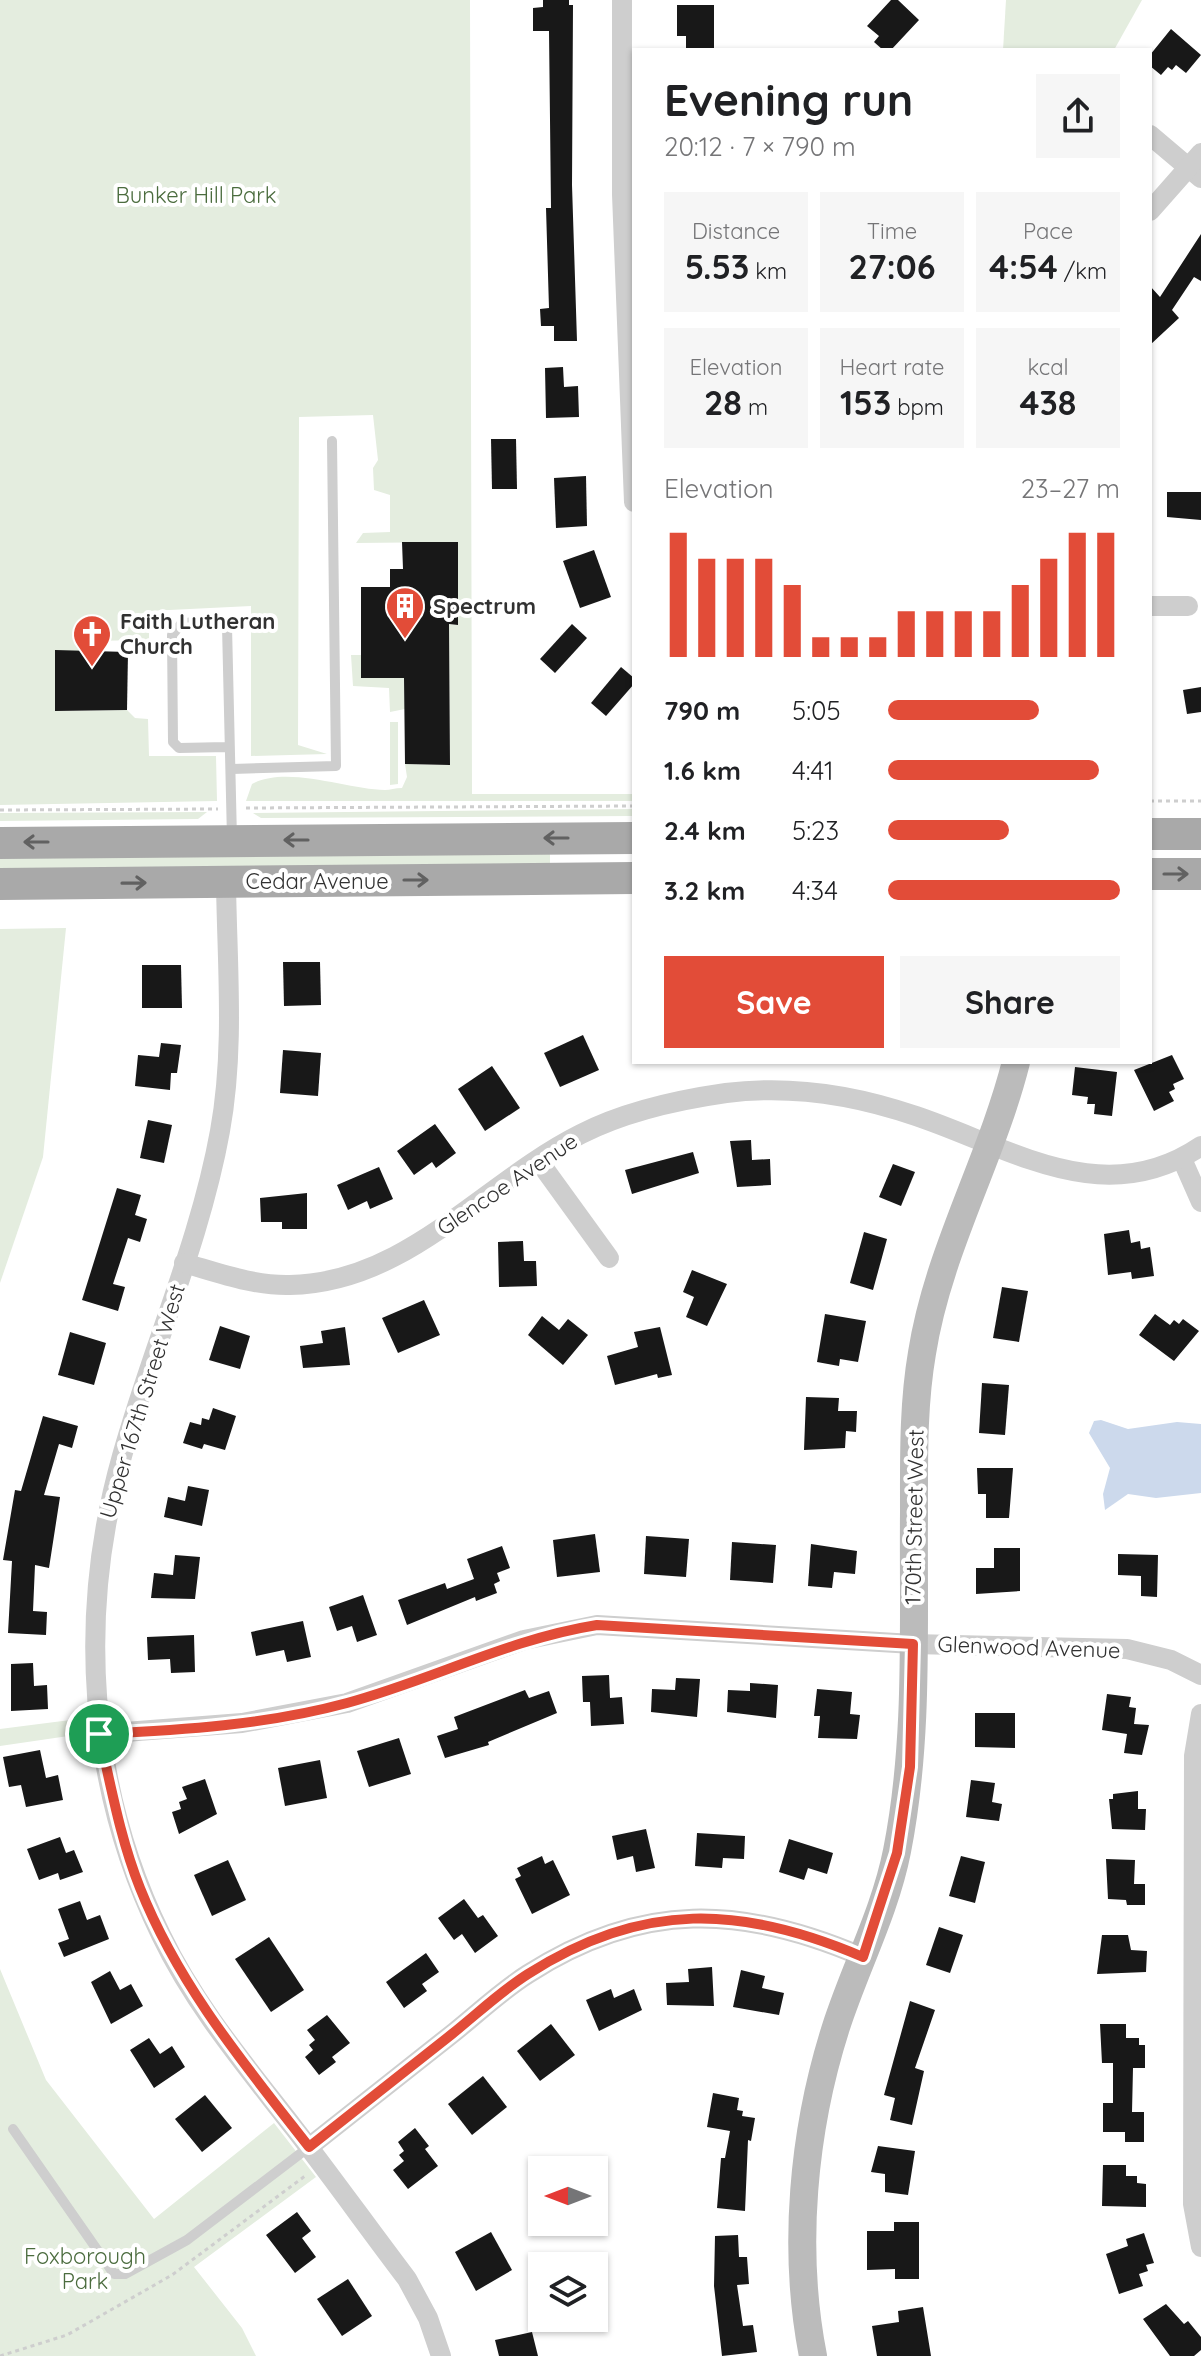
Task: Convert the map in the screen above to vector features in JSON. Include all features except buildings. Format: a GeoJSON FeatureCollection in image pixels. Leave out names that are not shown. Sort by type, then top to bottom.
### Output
{"type":"FeatureCollection","features":[{"type":"Feature","properties":{"kind":"main road"},"geometry":{"type":"LineString","coordinates":[[1152,834],[1201,834]]}},
{"type":"Feature","properties":{"kind":"main road","name":"Cedar Avenue"},"geometry":{"type":"LineString","coordinates":[[0,843],[632,838]]}},
{"type":"Feature","properties":{"kind":"main road"},"geometry":{"type":"LineString","coordinates":[[1152,874],[1201,874]]}},
{"type":"Feature","properties":{"kind":"main road","name":"Cedar Avenue"},"geometry":{"type":"LineString","coordinates":[[0,884],[632,878]]}},
{"type":"Feature","properties":{"kind":"street"},"geometry":{"type":"LineString","coordinates":[[622,0],[622,194],[632,451]]}},
{"type":"Feature","properties":{"kind":"street"},"geometry":{"type":"LineString","coordinates":[[1152,136],[1197,166],[1152,209]]}},
{"type":"Feature","properties":{"kind":"street"},"geometry":{"type":"LineString","coordinates":[[1152,606],[1188,606]]}},
{"type":"Feature","properties":{"kind":"street","name":"Upper 167th Street West"},"geometry":{"type":"LineString","coordinates":[[226,882],[226,1091],[214,1157],[184,1263],[122,1454],[102,1533],[94,1625],[99,1734],[120,1830],[162,1937],[208,2017],[407,2279],[428,2318],[441,2356]]}},
{"type":"Feature","properties":{"kind":"street","name":"170th Street West"},"geometry":{"type":"LineString","coordinates":[[813,2356],[803,2268],[808,2165],[825,2065],[888,1888],[902,1825],[910,1756],[914,1436],[921,1354],[947,1251],[1007,1096],[1015,1064]]}},
{"type":"Feature","properties":{"kind":"street","name":"Glencoe Avenue"},"geometry":{"type":"LineString","coordinates":[[184,1263],[262,1283],[291,1285],[362,1272],[427,1238],[581,1133],[633,1114],[696,1097],[747,1092],[809,1092],[854,1098],[915,1115],[1035,1163],[1098,1177],[1138,1171],[1182,1159],[1201,1146]]}},
{"type":"Feature","properties":{"kind":"street"},"geometry":{"type":"LineString","coordinates":[[1182,1159],[1201,1202]]}},
{"type":"Feature","properties":{"kind":"street"},"geometry":{"type":"LineString","coordinates":[[538,1160],[609,1258]]}},
{"type":"Feature","properties":{"kind":"street","name":"Glenwood Avenue"},"geometry":{"type":"LineString","coordinates":[[99,1734],[242,1723],[347,1703],[524,1640],[597,1625],[913,1644],[1127,1649],[1171,1660],[1201,1675]]}},
{"type":"Feature","properties":{"kind":"street"},"geometry":{"type":"LineString","coordinates":[[1201,1714],[1194,1756],[1193,2204],[1201,2247]]}},
{"type":"Feature","properties":{"kind":"street"},"geometry":{"type":"LineString","coordinates":[[315,2156],[527,1974],[603,1934],[666,1919],[731,1918],[794,1929],[863,1957]]}},
{"type":"Feature","properties":{"kind":"lane"},"geometry":{"type":"LineString","coordinates":[[232,769],[336,766],[332,441]]}},
{"type":"Feature","properties":{"kind":"lane"},"geometry":{"type":"LineString","coordinates":[[227,747],[179,748],[173,742],[172,635],[182,623],[219,621],[227,626],[227,747],[232,769],[232,841]]}},
{"type":"Feature","properties":{"kind":"lane"},"geometry":{"type":"LineString","coordinates":[[13,2129],[114,2274],[125,2274],[187,2240],[315,2156]]}},
{"type":"Feature","properties":{"kind":"path"},"geometry":{"type":"LineString","coordinates":[[1152,801],[1201,801]]}},
{"type":"Feature","properties":{"kind":"path"},"geometry":{"type":"LineString","coordinates":[[0,810],[632,806]]}},
{"type":"Feature","properties":{"kind":"path"},"geometry":{"type":"LineString","coordinates":[[0,2356],[67,2335],[172,2275],[315,2156]]}},
{"type":"Feature","properties":{"kind":"green space","name":"Bunker Hill Park"},"geometry":{"type":"Polygon","coordinates":[[[0,0],[470,0],[472,794],[632,794],[632,801],[246,801],[252,784],[267,779],[300,778],[387,790],[402,788],[407,777],[405,764],[450,765],[449,624],[457,625],[457,542],[356,543],[363,533],[390,532],[390,495],[374,490],[373,468],[378,460],[373,415],[299,417],[298,745],[327,754],[251,756],[251,606],[149,611],[149,640],[88,641],[88,651],[55,711],[127,710],[135,718],[148,719],[149,756],[216,756],[217,801],[0,805],[0,0]]]}},
{"type":"Feature","properties":{"kind":"green space"},"geometry":{"type":"Polygon","coordinates":[[[1006,0],[1142,0],[1115,48],[1003,48],[1006,0]]]}},
{"type":"Feature","properties":{"kind":"green space"},"geometry":{"type":"Polygon","coordinates":[[[351,655],[361,655],[362,678],[404,678],[405,709],[390,712],[389,688],[353,686],[351,655]]]}},
{"type":"Feature","properties":{"kind":"green space"},"geometry":{"type":"Polygon","coordinates":[[[390,722],[398,722],[398,784],[390,785],[390,722]]]}},
{"type":"Feature","properties":{"kind":"green space"},"geometry":{"type":"Polygon","coordinates":[[[632,809],[632,816],[261,818],[253,813],[632,809]]]}},
{"type":"Feature","properties":{"kind":"green space"},"geometry":{"type":"Polygon","coordinates":[[[207,812],[198,819],[0,821],[0,813],[207,812]]]}},
{"type":"Feature","properties":{"kind":"green space"},"geometry":{"type":"Polygon","coordinates":[[[550,852],[550,865],[0,870],[0,856],[550,852]]]}},
{"type":"Feature","properties":{"kind":"green space"},"geometry":{"type":"Polygon","coordinates":[[[66,928],[43,1157],[0,1283],[0,929],[66,928]]]}},
{"type":"Feature","properties":{"kind":"green space"},"geometry":{"type":"Polygon","coordinates":[[[86,1718],[89,1733],[0,1746],[0,1729],[86,1718]]]}},
{"type":"Feature","properties":{"kind":"green space","name":"Foxborough Park"},"geometry":{"type":"Polygon","coordinates":[[[0,1969],[46,2080],[154,2219],[274,2123],[316,2177],[194,2267],[242,2328],[256,2356],[0,2356],[0,1969]]]}},
{"type":"Feature","properties":{"kind":"water"},"geometry":{"type":"Polygon","coordinates":[[[1101,1420],[1128,1429],[1177,1422],[1201,1424],[1201,1493],[1156,1498],[1128,1494],[1105,1510],[1103,1494],[1110,1468],[1089,1433],[1094,1421],[1101,1420]]]}},
{"type":"Feature","properties":{"kind":"place","name":"Spectrum"},"geometry":{"type":"Point","coordinates":[405,640]}},
{"type":"Feature","properties":{"kind":"place","name":"Faith Lutheran Church"},"geometry":{"type":"Point","coordinates":[92,668]}},
{"type":"Feature","properties":{"kind":"route"},"geometry":{"type":"LineString","coordinates":[[597,1625],[913,1644],[912,1733],[904,1811],[888,1888],[863,1957],[794,1929],[731,1918],[666,1919],[603,1934],[527,1974],[309,2147],[208,2017],[162,1937],[139,1887],[120,1830],[99,1734],[198,1729],[347,1703],[524,1640],[597,1625]]}}]}
